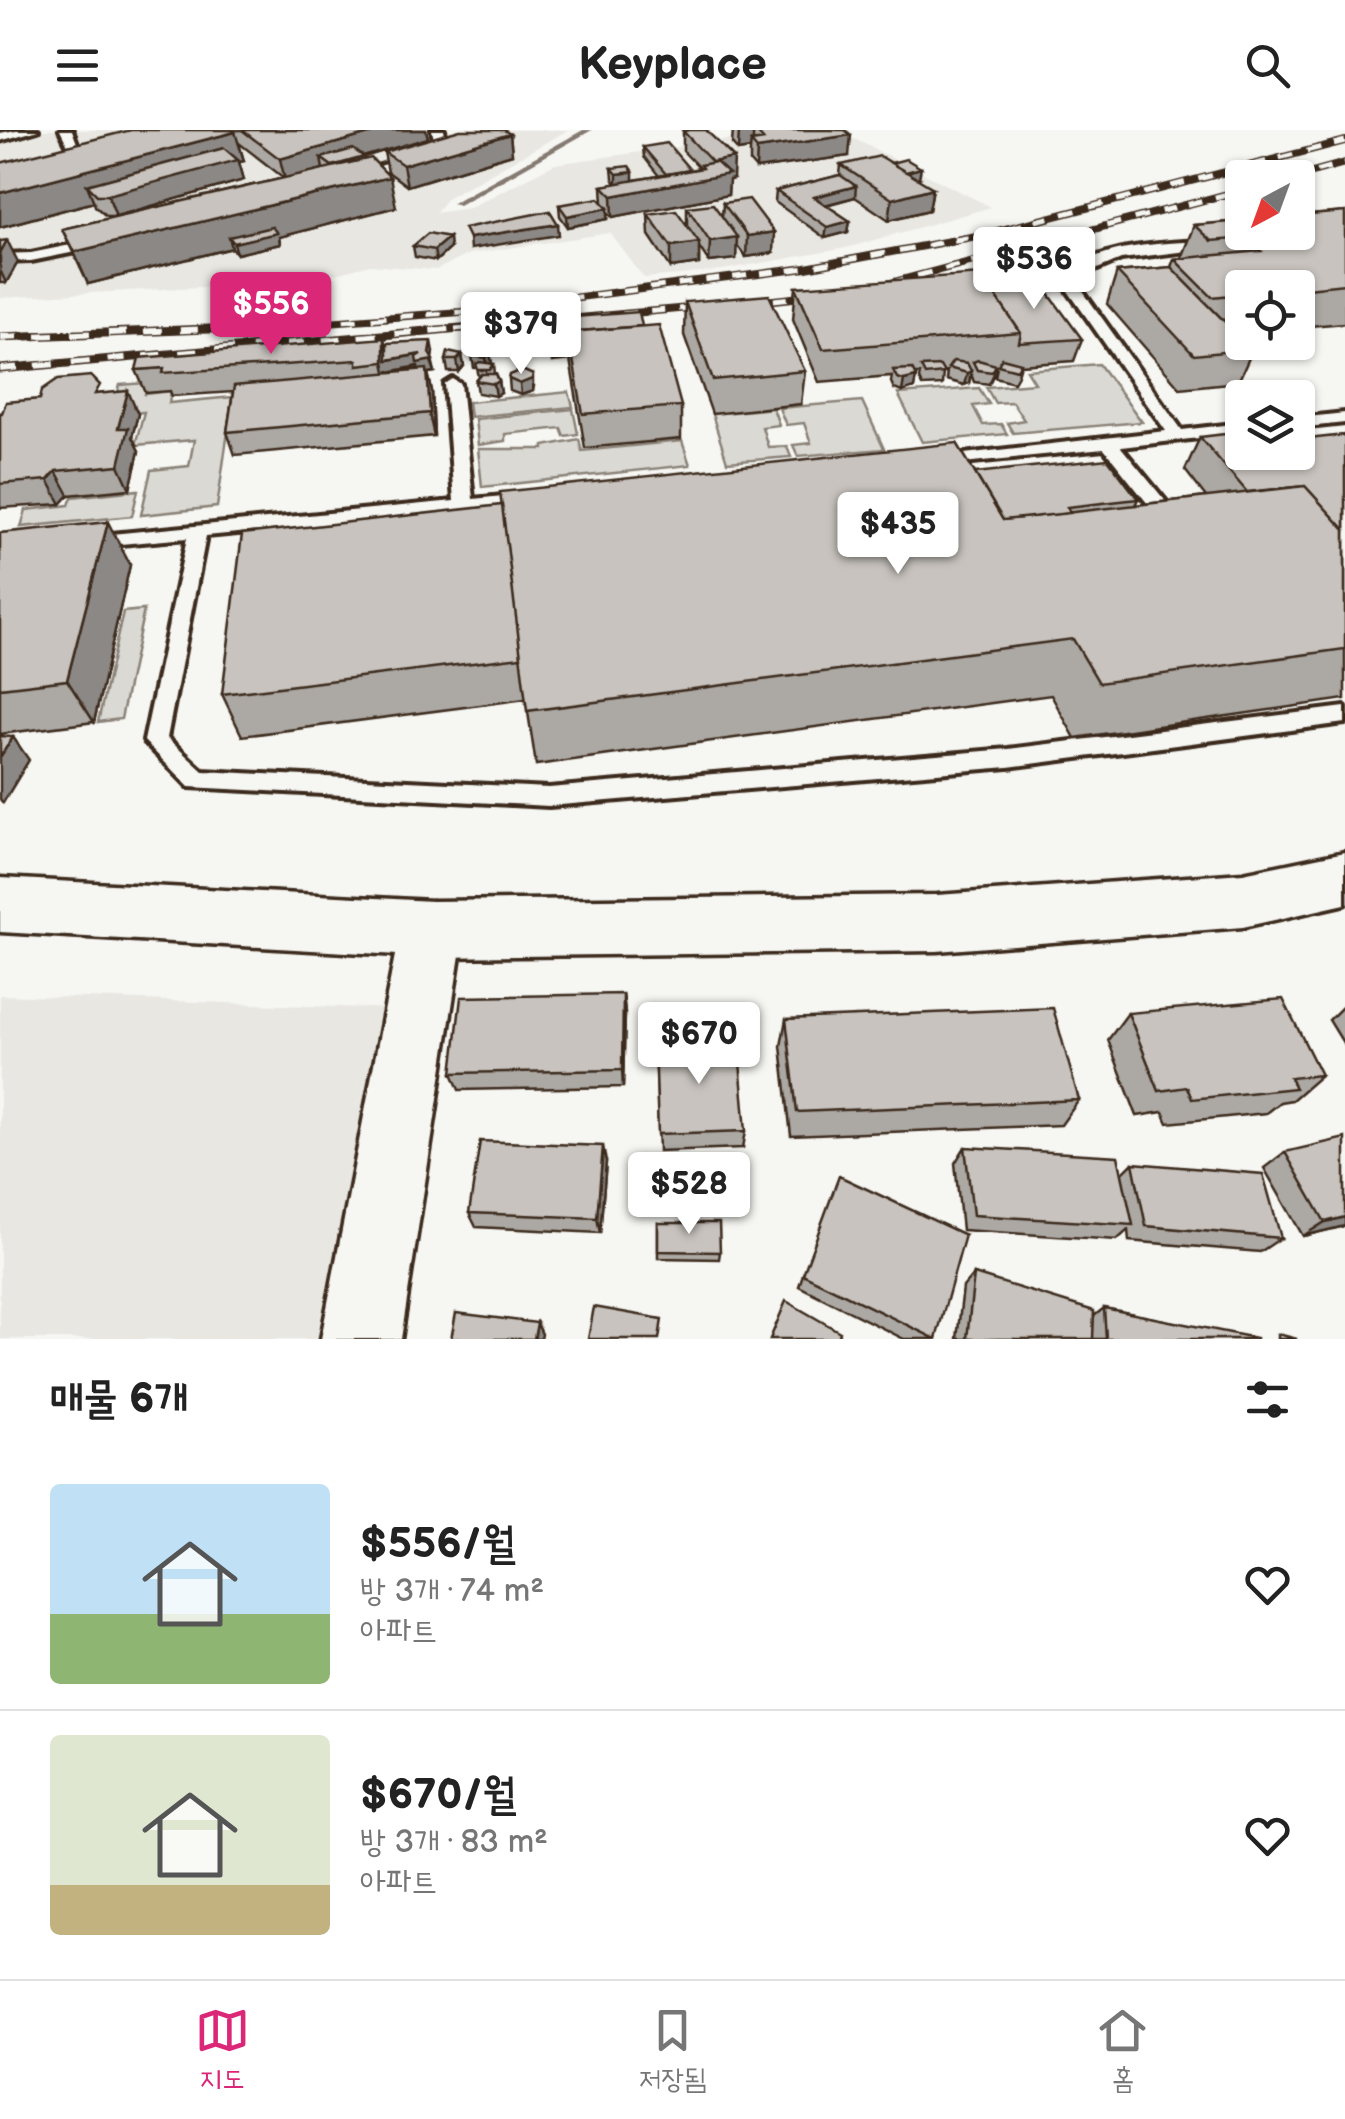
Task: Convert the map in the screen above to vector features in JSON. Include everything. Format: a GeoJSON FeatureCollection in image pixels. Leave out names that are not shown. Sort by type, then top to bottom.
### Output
{"type":"FeatureCollection","features":[{"type":"Feature","properties":{"kind":"main road"},"geometry":{"type":"LineString","coordinates":[[0,905],[432,930],[937,923],[1243,900],[1345,878]]}},
{"type":"Feature","properties":{"kind":"main road"},"geometry":{"type":"LineString","coordinates":[[361,1339],[432,930]]}},
{"type":"Feature","properties":{"kind":"lane"},"geometry":{"type":"LineString","coordinates":[[0,137],[32,130]]}},
{"type":"Feature","properties":{"kind":"lane"},"geometry":{"type":"LineString","coordinates":[[66,130],[80,159]]}},
{"type":"Feature","properties":{"kind":"lane"},"geometry":{"type":"LineString","coordinates":[[346,179],[432,153],[441,146],[438,130]]}},
{"type":"Feature","properties":{"kind":"lane"},"geometry":{"type":"LineString","coordinates":[[64,164],[97,155]]}},
{"type":"Feature","properties":{"kind":"lane"},"geometry":{"type":"LineString","coordinates":[[0,258],[31,257],[124,237]]}},
{"type":"Feature","properties":{"kind":"lane"},"geometry":{"type":"LineString","coordinates":[[1176,434],[1066,278],[1088,263],[1127,252],[1225,243]]}},
{"type":"Feature","properties":{"kind":"lane"},"geometry":{"type":"LineString","coordinates":[[452,384],[464,506]]}},
{"type":"Feature","properties":{"kind":"lane"},"geometry":{"type":"LineString","coordinates":[[1315,421],[1345,418]]}},
{"type":"Feature","properties":{"kind":"lane"},"geometry":{"type":"LineString","coordinates":[[918,464],[1225,430]]}},
{"type":"Feature","properties":{"kind":"lane"},"geometry":{"type":"LineString","coordinates":[[1108,442],[1180,532]]}},
{"type":"Feature","properties":{"kind":"lane"},"geometry":{"type":"LineString","coordinates":[[60,544],[562,496]]}},
{"type":"Feature","properties":{"kind":"lane"},"geometry":{"type":"LineString","coordinates":[[198,529],[155,741],[197,780],[549,797],[1008,758],[1345,715]]}},
{"type":"Feature","properties":{"kind":"shaded area"},"geometry":{"type":"Polygon","coordinates":[[[0,130],[568,130],[448,197],[435,213],[469,208],[555,164],[798,130],[836,130],[991,207],[846,248],[711,272],[644,278],[610,233],[469,254],[436,270],[370,265],[308,281],[0,298],[0,130]]]}},
{"type":"Feature","properties":{"kind":"shaded area"},"geometry":{"type":"Polygon","coordinates":[[[1099,364],[1142,422],[1013,433],[1007,423],[1024,420],[1012,402],[995,403],[986,387],[1035,383],[1027,370],[1099,364]]]}},
{"type":"Feature","properties":{"kind":"shaded area"},"geometry":{"type":"Polygon","coordinates":[[[146,383],[145,394],[171,391],[169,403],[233,397],[217,507],[141,515],[151,470],[189,466],[194,440],[135,445],[144,412],[112,415],[120,385],[146,383]]]}},
{"type":"Feature","properties":{"kind":"shaded area"},"geometry":{"type":"Polygon","coordinates":[[[979,388],[989,404],[973,406],[983,425],[1001,424],[1007,434],[922,442],[898,394],[979,388]]]}},
{"type":"Feature","properties":{"kind":"shaded area"},"geometry":{"type":"Polygon","coordinates":[[[569,392],[573,407],[470,417],[468,402],[569,392]]]}},
{"type":"Feature","properties":{"kind":"shaded area"},"geometry":{"type":"Polygon","coordinates":[[[862,401],[884,449],[798,456],[793,445],[811,443],[804,423],[786,425],[779,408],[862,401]]]}},
{"type":"Feature","properties":{"kind":"shaded area"},"geometry":{"type":"Polygon","coordinates":[[[773,408],[779,425],[762,427],[768,447],[787,446],[791,457],[727,462],[712,414],[773,408]]]}},
{"type":"Feature","properties":{"kind":"shaded area"},"geometry":{"type":"Polygon","coordinates":[[[573,409],[578,434],[564,436],[561,428],[505,434],[505,441],[478,445],[475,419],[573,409]]]}},
{"type":"Feature","properties":{"kind":"shaded area"},"geometry":{"type":"Polygon","coordinates":[[[579,439],[582,451],[682,441],[690,465],[482,487],[478,449],[544,449],[579,439]]]}},
{"type":"Feature","properties":{"kind":"shaded area"},"geometry":{"type":"Polygon","coordinates":[[[138,490],[132,516],[21,527],[26,510],[69,505],[72,497],[138,490]]]}},
{"type":"Feature","properties":{"kind":"shaded area"},"geometry":{"type":"Polygon","coordinates":[[[144,610],[121,719],[98,722],[123,612],[144,610]]]}},
{"type":"Feature","properties":{"kind":"shaded area"},"geometry":{"type":"Polygon","coordinates":[[[0,995],[394,1009],[329,1339],[0,1339],[0,995]]]}},
{"type":"Feature","properties":{"kind":"building"},"geometry":{"type":"Polygon","coordinates":[[[131,130],[235,132],[0,193],[0,163],[131,130]]]}},
{"type":"Feature","properties":{"kind":"building"},"geometry":{"type":"Polygon","coordinates":[[[242,130],[383,130],[280,159],[242,130]]]}},
{"type":"Feature","properties":{"kind":"building"},"geometry":{"type":"Polygon","coordinates":[[[460,130],[504,130],[510,134],[403,165],[384,152],[460,130]]]}},
{"type":"Feature","properties":{"kind":"building"},"geometry":{"type":"Polygon","coordinates":[[[706,130],[734,158],[712,162],[683,131],[706,130]]]}},
{"type":"Feature","properties":{"kind":"building"},"geometry":{"type":"Polygon","coordinates":[[[755,130],[845,130],[851,135],[757,149],[751,142],[764,140],[755,130]]]}},
{"type":"Feature","properties":{"kind":"building"},"geometry":{"type":"Polygon","coordinates":[[[667,143],[690,170],[666,174],[643,147],[667,143]]]}},
{"type":"Feature","properties":{"kind":"building"},"geometry":{"type":"Polygon","coordinates":[[[224,148],[238,160],[108,195],[97,195],[87,185],[224,148]]]}},
{"type":"Feature","properties":{"kind":"building"},"geometry":{"type":"Polygon","coordinates":[[[353,149],[364,157],[332,166],[321,158],[353,149]]]}},
{"type":"Feature","properties":{"kind":"building"},"geometry":{"type":"Polygon","coordinates":[[[880,156],[933,188],[892,199],[841,165],[880,156]]]}},
{"type":"Feature","properties":{"kind":"building"},"geometry":{"type":"Polygon","coordinates":[[[371,158],[390,177],[74,252],[62,229],[371,158]]]}},
{"type":"Feature","properties":{"kind":"building"},"geometry":{"type":"Polygon","coordinates":[[[906,159],[921,168],[906,172],[891,163],[906,159]]]}},
{"type":"Feature","properties":{"kind":"building"},"geometry":{"type":"Polygon","coordinates":[[[716,162],[729,174],[612,196],[602,186],[702,168],[700,165],[716,162]]]}},
{"type":"Feature","properties":{"kind":"building"},"geometry":{"type":"Polygon","coordinates":[[[629,166],[633,172],[617,174],[612,168],[629,166]]]}},
{"type":"Feature","properties":{"kind":"building"},"geometry":{"type":"Polygon","coordinates":[[[840,175],[856,186],[814,197],[850,221],[827,227],[776,191],[840,175]]]}},
{"type":"Feature","properties":{"kind":"building"},"geometry":{"type":"Polygon","coordinates":[[[599,198],[608,208],[567,216],[559,205],[599,198]]]}},
{"type":"Feature","properties":{"kind":"building"},"geometry":{"type":"Polygon","coordinates":[[[749,199],[774,232],[747,236],[723,203],[749,199]]]}},
{"type":"Feature","properties":{"kind":"building"},"geometry":{"type":"Polygon","coordinates":[[[713,204],[737,237],[710,241],[687,207],[713,204]]]}},
{"type":"Feature","properties":{"kind":"building"},"geometry":{"type":"Polygon","coordinates":[[[676,210],[699,242],[671,246],[648,214],[676,210]]]}},
{"type":"Feature","properties":{"kind":"building"},"geometry":{"type":"Polygon","coordinates":[[[550,211],[558,224],[469,238],[464,228],[550,211]]]}},
{"type":"Feature","properties":{"kind":"building"},"geometry":{"type":"Polygon","coordinates":[[[1345,212],[1345,284],[1315,287],[1315,270],[1225,270],[1225,296],[1212,297],[1174,259],[1260,250],[1315,250],[1315,215],[1345,212]]]}},
{"type":"Feature","properties":{"kind":"building"},"geometry":{"type":"Polygon","coordinates":[[[1225,222],[1225,240],[1211,241],[1194,225],[1225,222]]]}},
{"type":"Feature","properties":{"kind":"building"},"geometry":{"type":"Polygon","coordinates":[[[272,227],[277,233],[234,243],[229,237],[272,227]]]}},
{"type":"Feature","properties":{"kind":"building"},"geometry":{"type":"Polygon","coordinates":[[[428,233],[449,237],[434,250],[413,246],[428,233]]]}},
{"type":"Feature","properties":{"kind":"building"},"geometry":{"type":"Polygon","coordinates":[[[1171,267],[1225,322],[1225,352],[1194,355],[1117,272],[1171,267]]]}},
{"type":"Feature","properties":{"kind":"building"},"geometry":{"type":"Polygon","coordinates":[[[981,274],[1021,333],[823,349],[796,287],[981,274]]]}},
{"type":"Feature","properties":{"kind":"building"},"geometry":{"type":"Polygon","coordinates":[[[1038,279],[1082,339],[1019,343],[1021,333],[987,283],[1038,279]]]}},
{"type":"Feature","properties":{"kind":"building"},"geometry":{"type":"Polygon","coordinates":[[[769,295],[805,371],[713,380],[685,302],[769,295]]]}},
{"type":"Feature","properties":{"kind":"building"},"geometry":{"type":"Polygon","coordinates":[[[639,312],[642,326],[568,332],[569,338],[549,339],[547,319],[639,312]]]}},
{"type":"Feature","properties":{"kind":"building"},"geometry":{"type":"Polygon","coordinates":[[[659,325],[681,406],[583,414],[568,332],[659,325]]]}},
{"type":"Feature","properties":{"kind":"building"},"geometry":{"type":"Polygon","coordinates":[[[384,338],[384,362],[357,365],[357,360],[163,373],[164,368],[136,370],[139,358],[384,338]]]}},
{"type":"Feature","properties":{"kind":"building"},"geometry":{"type":"Polygon","coordinates":[[[431,341],[429,353],[433,360],[417,363],[416,357],[421,354],[387,360],[387,343],[431,341]]]}},
{"type":"Feature","properties":{"kind":"building"},"geometry":{"type":"Polygon","coordinates":[[[476,350],[490,353],[486,358],[472,356],[476,350]]]}},
{"type":"Feature","properties":{"kind":"building"},"geometry":{"type":"Polygon","coordinates":[[[448,352],[462,355],[457,360],[446,360],[448,352]]]}},
{"type":"Feature","properties":{"kind":"building"},"geometry":{"type":"Polygon","coordinates":[[[1002,358],[1021,363],[1017,370],[998,365],[1002,358]]]}},
{"type":"Feature","properties":{"kind":"building"},"geometry":{"type":"Polygon","coordinates":[[[953,361],[967,363],[971,371],[948,368],[953,361]]]}},
{"type":"Feature","properties":{"kind":"building"},"geometry":{"type":"Polygon","coordinates":[[[973,362],[996,365],[992,372],[977,370],[973,362]]]}},
{"type":"Feature","properties":{"kind":"building"},"geometry":{"type":"Polygon","coordinates":[[[476,364],[494,364],[490,370],[478,370],[476,364]]]}},
{"type":"Feature","properties":{"kind":"building"},"geometry":{"type":"Polygon","coordinates":[[[940,366],[944,373],[925,375],[921,367],[940,366]]]}},
{"type":"Feature","properties":{"kind":"building"},"geometry":{"type":"Polygon","coordinates":[[[427,369],[430,413],[227,432],[234,386],[427,369]]]}},
{"type":"Feature","properties":{"kind":"building"},"geometry":{"type":"Polygon","coordinates":[[[912,369],[916,377],[904,380],[897,378],[893,370],[912,369]]]}},
{"type":"Feature","properties":{"kind":"building"},"geometry":{"type":"Polygon","coordinates":[[[522,370],[533,375],[532,379],[520,384],[509,379],[510,375],[522,370]]]}},
{"type":"Feature","properties":{"kind":"building"},"geometry":{"type":"Polygon","coordinates":[[[482,374],[496,374],[499,381],[476,381],[482,374]]]}},
{"type":"Feature","properties":{"kind":"building"},"geometry":{"type":"Polygon","coordinates":[[[91,376],[100,385],[95,394],[128,391],[118,428],[128,428],[119,465],[56,471],[48,480],[0,484],[0,413],[6,402],[40,399],[42,390],[58,379],[91,376]]]}},
{"type":"Feature","properties":{"kind":"building"},"geometry":{"type":"Polygon","coordinates":[[[1225,434],[1225,466],[1200,437],[1225,434]]]}},
{"type":"Feature","properties":{"kind":"building"},"geometry":{"type":"Polygon","coordinates":[[[1345,435],[1345,530],[1305,486],[1247,492],[1228,470],[1315,470],[1315,438],[1345,435]]]}},
{"type":"Feature","properties":{"kind":"building"},"geometry":{"type":"Polygon","coordinates":[[[957,443],[1003,520],[1305,486],[1345,530],[1345,649],[1099,683],[1073,639],[527,711],[500,492],[957,443]]]}},
{"type":"Feature","properties":{"kind":"building"},"geometry":{"type":"Polygon","coordinates":[[[1108,459],[1138,499],[1067,507],[1070,513],[1003,520],[975,473],[1108,459]]]}},
{"type":"Feature","properties":{"kind":"building"},"geometry":{"type":"Polygon","coordinates":[[[502,505],[521,657],[222,694],[242,534],[502,505]]]}},
{"type":"Feature","properties":{"kind":"building"},"geometry":{"type":"Polygon","coordinates":[[[108,522],[67,680],[0,688],[0,533],[108,522]]]}},
{"type":"Feature","properties":{"kind":"building"},"geometry":{"type":"Polygon","coordinates":[[[0,736],[13,737],[0,757],[0,736]]]}},
{"type":"Feature","properties":{"kind":"building"},"geometry":{"type":"Polygon","coordinates":[[[623,994],[622,1070],[452,1073],[461,997],[623,994]]]}},
{"type":"Feature","properties":{"kind":"building"},"geometry":{"type":"Polygon","coordinates":[[[1283,999],[1321,1075],[1290,1078],[1295,1088],[1192,1099],[1187,1087],[1159,1091],[1128,1013],[1283,999]]]}},
{"type":"Feature","properties":{"kind":"building"},"geometry":{"type":"Polygon","coordinates":[[[1053,1008],[1079,1100],[797,1112],[786,1019],[1053,1008]]]}},
{"type":"Feature","properties":{"kind":"building"},"geometry":{"type":"Polygon","coordinates":[[[738,1039],[746,1131],[658,1134],[655,1042],[738,1039]]]}},
{"type":"Feature","properties":{"kind":"building"},"geometry":{"type":"Polygon","coordinates":[[[1345,1138],[1345,1217],[1325,1222],[1285,1152],[1345,1138]]]}},
{"type":"Feature","properties":{"kind":"building"},"geometry":{"type":"Polygon","coordinates":[[[480,1141],[603,1146],[597,1218],[469,1213],[480,1141]]]}},
{"type":"Feature","properties":{"kind":"building"},"geometry":{"type":"Polygon","coordinates":[[[965,1147],[1118,1156],[1133,1225],[973,1215],[965,1147]]]}},
{"type":"Feature","properties":{"kind":"building"},"geometry":{"type":"Polygon","coordinates":[[[1133,1163],[1263,1174],[1281,1238],[1146,1226],[1133,1163]]]}},
{"type":"Feature","properties":{"kind":"building"},"geometry":{"type":"Polygon","coordinates":[[[839,1176],[965,1235],[936,1339],[803,1274],[839,1176]]]}},
{"type":"Feature","properties":{"kind":"building"},"geometry":{"type":"Polygon","coordinates":[[[658,1223],[719,1223],[720,1252],[658,1251],[658,1223]]]}},
{"type":"Feature","properties":{"kind":"building"},"geometry":{"type":"Polygon","coordinates":[[[974,1274],[1094,1311],[1093,1339],[967,1339],[974,1274]]]}},
{"type":"Feature","properties":{"kind":"building"},"geometry":{"type":"Polygon","coordinates":[[[786,1301],[840,1332],[838,1339],[770,1339],[786,1301]]]}},
{"type":"Feature","properties":{"kind":"building"},"geometry":{"type":"Polygon","coordinates":[[[594,1307],[662,1319],[659,1339],[588,1339],[594,1307]]]}},
{"type":"Feature","properties":{"kind":"building"},"geometry":{"type":"Polygon","coordinates":[[[1104,1308],[1256,1338],[1256,1339],[1106,1339],[1104,1308]]]}},
{"type":"Feature","properties":{"kind":"building"},"geometry":{"type":"Polygon","coordinates":[[[456,1313],[537,1323],[534,1339],[451,1339],[456,1313]]]}},
{"type":"Feature","properties":{"kind":"waterway"},"geometry":{"type":"LineString","coordinates":[[456,203],[588,130]]}},
{"type":"Feature","properties":{"kind":"railway"},"geometry":{"type":"LineString","coordinates":[[255,327],[461,312],[806,268],[982,235],[1345,141]]}},
{"type":"Feature","properties":{"kind":"railway"},"geometry":{"type":"LineString","coordinates":[[1315,171],[1345,163]]}},
{"type":"Feature","properties":{"kind":"railway"},"geometry":{"type":"LineString","coordinates":[[890,283],[1225,194]]}},
{"type":"Feature","properties":{"kind":"railway"},"geometry":{"type":"LineString","coordinates":[[746,303],[821,295]]}},
{"type":"Feature","properties":{"kind":"railway"},"geometry":{"type":"LineString","coordinates":[[455,329],[711,306]]}},
{"type":"Feature","properties":{"kind":"railway"},"geometry":{"type":"LineString","coordinates":[[255,327],[289,326]]}},
{"type":"Feature","properties":{"kind":"railway"},"geometry":{"type":"LineString","coordinates":[[0,369],[483,326]]}},
{"type":"Feature","properties":{"kind":"railway"},"geometry":{"type":"LineString","coordinates":[[0,337],[255,327]]}},
{"type":"Feature","properties":{"kind":"railway"},"geometry":{"type":"LineString","coordinates":[[232,329],[255,327]]}}]}
